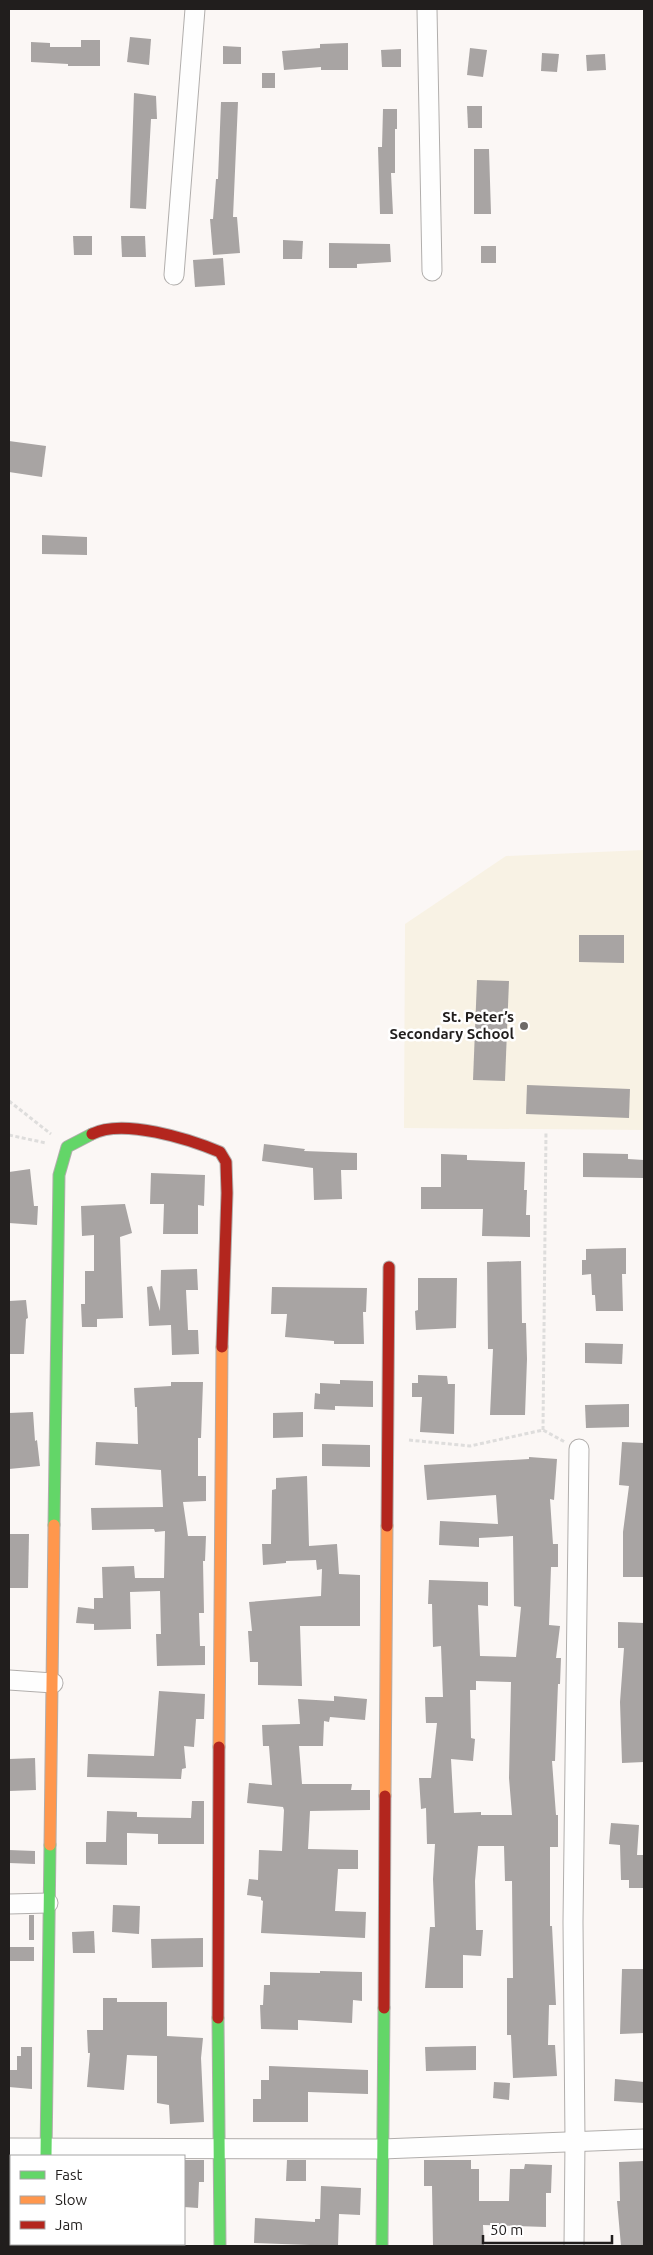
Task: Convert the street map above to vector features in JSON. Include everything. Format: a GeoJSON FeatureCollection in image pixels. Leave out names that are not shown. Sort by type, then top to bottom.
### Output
{"type":"FeatureCollection","features":[{"type":"Feature","properties":{"kind":"street"},"geometry":{"type":"LineString","coordinates":[[174,275],[195,9]]}},
{"type":"Feature","properties":{"kind":"street"},"geometry":{"type":"LineString","coordinates":[[427,9],[432,271]]}},
{"type":"Feature","properties":{"kind":"street"},"geometry":{"type":"LineString","coordinates":[[46,2152],[59,1175],[67,1147],[98,1131],[128,1128],[206,1146],[220,1152],[226,1162],[226,1249],[221,1343],[218,2149],[220,2246]]}},
{"type":"Feature","properties":{"kind":"street"},"geometry":{"type":"LineString","coordinates":[[382,2246],[389,1268]]}},
{"type":"Feature","properties":{"kind":"street"},"geometry":{"type":"LineString","coordinates":[[574,2246],[576,2140],[573,1922],[579,1450]]}},
{"type":"Feature","properties":{"kind":"street"},"geometry":{"type":"LineString","coordinates":[[9,1680],[53,1683]]}},
{"type":"Feature","properties":{"kind":"street"},"geometry":{"type":"LineString","coordinates":[[9,1904],[48,1903]]}},
{"type":"Feature","properties":{"kind":"street"},"geometry":{"type":"LineString","coordinates":[[9,2148],[46,2152],[218,2149],[382,2150],[576,2140],[644,2139]]}},
{"type":"Feature","properties":{"kind":"path"},"geometry":{"type":"LineString","coordinates":[[9,1101],[67,1147]]}},
{"type":"Feature","properties":{"kind":"path"},"geometry":{"type":"LineString","coordinates":[[543,1430],[546,1131]]}},
{"type":"Feature","properties":{"kind":"path"},"geometry":{"type":"LineString","coordinates":[[9,1135],[67,1147]]}},
{"type":"Feature","properties":{"kind":"path"},"geometry":{"type":"LineString","coordinates":[[389,1438],[470,1446],[543,1430],[579,1450]]}},
{"type":"Feature","properties":{"kind":"shaded area","name":"St. Peter’s Secondary School"},"geometry":{"type":"Polygon","coordinates":[[[644,850],[644,1130],[404,1128],[405,924],[506,856],[644,850]]]}},
{"type":"Feature","properties":{"kind":"building"},"geometry":{"type":"Polygon","coordinates":[[[130,37],[151,39],[149,65],[127,62],[130,37]]]}},
{"type":"Feature","properties":{"kind":"building"},"geometry":{"type":"Polygon","coordinates":[[[81,40],[100,40],[100,66],[68,66],[68,64],[31,62],[31,42],[50,43],[50,47],[81,47],[81,40]]]}},
{"type":"Feature","properties":{"kind":"building"},"geometry":{"type":"Polygon","coordinates":[[[348,43],[348,70],[321,70],[321,67],[284,70],[282,51],[320,48],[320,44],[348,43]]]}},
{"type":"Feature","properties":{"kind":"building"},"geometry":{"type":"Polygon","coordinates":[[[223,46],[241,47],[241,64],[223,64],[223,46]]]}},
{"type":"Feature","properties":{"kind":"building"},"geometry":{"type":"Polygon","coordinates":[[[470,48],[487,50],[483,77],[467,75],[470,48]]]}},
{"type":"Feature","properties":{"kind":"building"},"geometry":{"type":"Polygon","coordinates":[[[401,49],[401,67],[382,67],[381,50],[401,49]]]}},
{"type":"Feature","properties":{"kind":"building"},"geometry":{"type":"Polygon","coordinates":[[[542,53],[559,54],[557,72],[541,71],[542,53]]]}},
{"type":"Feature","properties":{"kind":"building"},"geometry":{"type":"Polygon","coordinates":[[[605,54],[606,70],[587,71],[586,55],[605,54]]]}},
{"type":"Feature","properties":{"kind":"building"},"geometry":{"type":"Polygon","coordinates":[[[262,73],[275,73],[275,88],[262,88],[262,73]]]}},
{"type":"Feature","properties":{"kind":"building"},"geometry":{"type":"Polygon","coordinates":[[[134,93],[156,96],[157,119],[151,119],[146,209],[130,208],[134,93]]]}},
{"type":"Feature","properties":{"kind":"building"},"geometry":{"type":"Polygon","coordinates":[[[221,102],[238,102],[233,217],[237,217],[240,253],[213,255],[210,219],[213,219],[216,179],[218,179],[221,102]]]}},
{"type":"Feature","properties":{"kind":"building"},"geometry":{"type":"Polygon","coordinates":[[[467,106],[482,106],[482,128],[468,128],[467,106]]]}},
{"type":"Feature","properties":{"kind":"building"},"geometry":{"type":"Polygon","coordinates":[[[383,109],[397,109],[395,173],[391,173],[393,214],[380,214],[378,147],[382,147],[383,109]]]}},
{"type":"Feature","properties":{"kind":"building"},"geometry":{"type":"Polygon","coordinates":[[[474,149],[489,149],[491,214],[474,214],[474,149]]]}},
{"type":"Feature","properties":{"kind":"building"},"geometry":{"type":"Polygon","coordinates":[[[73,236],[92,236],[92,255],[74,255],[73,236]]]}},
{"type":"Feature","properties":{"kind":"building"},"geometry":{"type":"Polygon","coordinates":[[[121,236],[145,236],[146,257],[122,257],[121,236]]]}},
{"type":"Feature","properties":{"kind":"building"},"geometry":{"type":"Polygon","coordinates":[[[283,240],[303,241],[302,259],[283,259],[283,240]]]}},
{"type":"Feature","properties":{"kind":"building"},"geometry":{"type":"Polygon","coordinates":[[[329,243],[390,244],[391,262],[357,264],[357,268],[329,268],[329,243]]]}},
{"type":"Feature","properties":{"kind":"building"},"geometry":{"type":"Polygon","coordinates":[[[481,246],[496,246],[496,263],[481,263],[481,246]]]}},
{"type":"Feature","properties":{"kind":"building"},"geometry":{"type":"Polygon","coordinates":[[[223,258],[225,285],[195,287],[193,260],[223,258]]]}},
{"type":"Feature","properties":{"kind":"building"},"geometry":{"type":"Polygon","coordinates":[[[9,441],[46,446],[42,477],[9,472],[9,441]]]}},
{"type":"Feature","properties":{"kind":"building"},"geometry":{"type":"Polygon","coordinates":[[[42,535],[87,537],[87,555],[42,554],[42,535]]]}},
{"type":"Feature","properties":{"kind":"building"},"geometry":{"type":"Polygon","coordinates":[[[579,935],[624,935],[624,963],[579,962],[579,935]]]}},
{"type":"Feature","properties":{"kind":"building"},"geometry":{"type":"Polygon","coordinates":[[[477,980],[509,981],[505,1081],[473,1080],[477,980]]]}},
{"type":"Feature","properties":{"kind":"building"},"geometry":{"type":"Polygon","coordinates":[[[527,1085],[630,1089],[629,1118],[526,1114],[527,1085]]]}},
{"type":"Feature","properties":{"kind":"building"},"geometry":{"type":"Polygon","coordinates":[[[264,1144],[305,1149],[304,1151],[357,1153],[357,1170],[341,1170],[342,1199],[314,1200],[313,1168],[262,1161],[264,1144]]]}},
{"type":"Feature","properties":{"kind":"building"},"geometry":{"type":"Polygon","coordinates":[[[583,1153],[628,1154],[628,1159],[644,1160],[644,1178],[583,1177],[583,1153]]]}},
{"type":"Feature","properties":{"kind":"building"},"geometry":{"type":"Polygon","coordinates":[[[441,1154],[467,1155],[467,1160],[525,1162],[524,1190],[527,1190],[526,1215],[530,1215],[530,1237],[482,1236],[483,1209],[421,1209],[421,1187],[441,1187],[441,1154]]]}},
{"type":"Feature","properties":{"kind":"building"},"geometry":{"type":"Polygon","coordinates":[[[30,1169],[34,1206],[38,1206],[37,1225],[9,1223],[9,1172],[30,1169]]]}},
{"type":"Feature","properties":{"kind":"building"},"geometry":{"type":"Polygon","coordinates":[[[151,1173],[205,1175],[204,1206],[198,1205],[198,1234],[163,1234],[164,1204],[150,1204],[151,1173]]]}},
{"type":"Feature","properties":{"kind":"building"},"geometry":{"type":"Polygon","coordinates":[[[125,1204],[132,1233],[120,1237],[123,1318],[97,1319],[97,1327],[82,1327],[81,1304],[85,1304],[85,1271],[94,1271],[94,1235],[82,1236],[81,1206],[125,1204]]]}},
{"type":"Feature","properties":{"kind":"building"},"geometry":{"type":"Polygon","coordinates":[[[626,1248],[626,1274],[622,1274],[623,1311],[596,1311],[595,1295],[592,1295],[591,1274],[582,1275],[582,1260],[586,1260],[586,1249],[626,1248]]]}},
{"type":"Feature","properties":{"kind":"building"},"geometry":{"type":"Polygon","coordinates":[[[521,1261],[522,1323],[526,1323],[527,1359],[525,1415],[490,1415],[493,1349],[488,1349],[487,1262],[521,1261]]]}},
{"type":"Feature","properties":{"kind":"building"},"geometry":{"type":"Polygon","coordinates":[[[197,1269],[198,1290],[186,1290],[188,1330],[198,1330],[199,1354],[172,1355],[171,1325],[149,1326],[147,1287],[152,1286],[160,1311],[161,1270],[197,1269]]]}},
{"type":"Feature","properties":{"kind":"building"},"geometry":{"type":"Polygon","coordinates":[[[418,1278],[457,1278],[456,1328],[416,1330],[415,1311],[418,1310],[418,1278]]]}},
{"type":"Feature","properties":{"kind":"building"},"geometry":{"type":"Polygon","coordinates":[[[272,1287],[367,1288],[366,1312],[363,1312],[364,1344],[334,1344],[334,1341],[285,1337],[287,1314],[271,1314],[272,1287]]]}},
{"type":"Feature","properties":{"kind":"building"},"geometry":{"type":"Polygon","coordinates":[[[26,1300],[28,1318],[26,1319],[24,1354],[9,1354],[9,1301],[26,1300]]]}},
{"type":"Feature","properties":{"kind":"building"},"geometry":{"type":"Polygon","coordinates":[[[585,1343],[623,1344],[622,1364],[585,1363],[585,1343]]]}},
{"type":"Feature","properties":{"kind":"building"},"geometry":{"type":"Polygon","coordinates":[[[418,1375],[447,1376],[448,1384],[455,1384],[454,1434],[420,1432],[422,1397],[412,1397],[412,1383],[418,1383],[418,1375]]]}},
{"type":"Feature","properties":{"kind":"building"},"geometry":{"type":"Polygon","coordinates":[[[340,1380],[373,1381],[373,1407],[335,1406],[335,1410],[314,1409],[315,1393],[320,1394],[320,1383],[340,1384],[340,1380]]]}},
{"type":"Feature","properties":{"kind":"building"},"geometry":{"type":"Polygon","coordinates":[[[171,1382],[203,1382],[201,1438],[198,1438],[198,1476],[206,1476],[206,1501],[183,1502],[188,1536],[206,1536],[205,1561],[203,1561],[204,1613],[199,1613],[200,1646],[205,1646],[205,1665],[157,1666],[156,1634],[161,1634],[160,1591],[130,1592],[131,1629],[94,1630],[94,1624],[76,1623],[78,1607],[94,1609],[94,1598],[103,1598],[102,1567],[134,1566],[135,1578],[164,1578],[165,1531],[155,1532],[154,1529],[92,1530],[91,1508],[163,1507],[161,1470],[95,1465],[96,1442],[138,1444],[137,1407],[135,1407],[134,1388],[171,1386],[171,1382]]]}},
{"type":"Feature","properties":{"kind":"building"},"geometry":{"type":"Polygon","coordinates":[[[629,1404],[629,1427],[586,1428],[585,1405],[629,1404]]]}},
{"type":"Feature","properties":{"kind":"building"},"geometry":{"type":"Polygon","coordinates":[[[33,1412],[35,1441],[37,1440],[40,1466],[9,1469],[9,1413],[33,1412]]]}},
{"type":"Feature","properties":{"kind":"building"},"geometry":{"type":"Polygon","coordinates":[[[303,1412],[303,1437],[273,1438],[273,1413],[303,1412]]]}},
{"type":"Feature","properties":{"kind":"building"},"geometry":{"type":"Polygon","coordinates":[[[622,1442],[644,1443],[644,1577],[623,1577],[623,1532],[629,1486],[619,1485],[622,1442]]]}},
{"type":"Feature","properties":{"kind":"building"},"geometry":{"type":"Polygon","coordinates":[[[322,1444],[370,1445],[370,1467],[322,1466],[322,1444]]]}},
{"type":"Feature","properties":{"kind":"building"},"geometry":{"type":"Polygon","coordinates":[[[529,1457],[557,1459],[554,1500],[550,1499],[553,1544],[558,1544],[558,1567],[551,1567],[549,1625],[560,1626],[556,1658],[561,1658],[555,1761],[552,1761],[556,1815],[558,1815],[558,1847],[550,1847],[550,1926],[552,1926],[556,2005],[549,2005],[548,2045],[555,2045],[557,2076],[513,2078],[511,2035],[507,2035],[507,1978],[513,1978],[512,1881],[505,1881],[504,1846],[478,1846],[475,1881],[476,1930],[483,1930],[481,1956],[463,1955],[463,1988],[425,1988],[430,1927],[435,1927],[433,1879],[435,1844],[427,1844],[426,1808],[421,1809],[419,1778],[431,1778],[437,1723],[426,1723],[425,1697],[443,1697],[441,1646],[433,1647],[432,1604],[428,1604],[429,1580],[488,1582],[488,1606],[478,1605],[480,1656],[516,1657],[521,1607],[514,1606],[513,1536],[479,1538],[479,1547],[439,1545],[440,1521],[498,1524],[496,1495],[427,1500],[424,1465],[529,1459],[529,1457]],[[476,1681],[476,1690],[470,1690],[471,1738],[475,1739],[473,1761],[451,1759],[454,1813],[481,1812],[481,1815],[512,1815],[509,1778],[511,1682],[476,1681]]]}},
{"type":"Feature","properties":{"kind":"building"},"geometry":{"type":"Polygon","coordinates":[[[307,1476],[309,1546],[337,1544],[339,1574],[360,1575],[360,1626],[300,1626],[302,1686],[258,1685],[258,1662],[250,1662],[248,1631],[252,1631],[249,1602],[321,1596],[322,1569],[317,1570],[316,1560],[286,1561],[286,1563],[263,1565],[262,1544],[271,1544],[272,1490],[276,1489],[276,1478],[307,1476]]]}},
{"type":"Feature","properties":{"kind":"building"},"geometry":{"type":"Polygon","coordinates":[[[9,1534],[29,1534],[28,1588],[9,1588],[9,1534]]]}},
{"type":"Feature","properties":{"kind":"building"},"geometry":{"type":"Polygon","coordinates":[[[618,1622],[644,1623],[644,1762],[622,1763],[620,1702],[624,1648],[618,1648],[618,1622]]]}},
{"type":"Feature","properties":{"kind":"building"},"geometry":{"type":"Polygon","coordinates":[[[159,1691],[205,1694],[204,1719],[196,1719],[194,1747],[184,1746],[186,1768],[182,1769],[181,1779],[87,1777],[88,1754],[154,1756],[159,1691]]]}},
{"type":"Feature","properties":{"kind":"building"},"geometry":{"type":"Polygon","coordinates":[[[334,1696],[367,1699],[365,1720],[330,1717],[329,1722],[324,1721],[323,1746],[299,1746],[302,1784],[352,1784],[351,1790],[370,1790],[370,1810],[310,1811],[308,1849],[358,1850],[358,1869],[338,1869],[335,1911],[366,1912],[365,1938],[261,1933],[263,1901],[261,1897],[247,1895],[249,1879],[258,1880],[259,1850],[282,1851],[284,1810],[283,1807],[247,1803],[249,1783],[272,1785],[269,1746],[263,1746],[262,1725],[300,1724],[298,1699],[334,1701],[334,1696]]]}},
{"type":"Feature","properties":{"kind":"building"},"geometry":{"type":"Polygon","coordinates":[[[35,1758],[36,1790],[9,1791],[9,1759],[35,1758]]]}},
{"type":"Feature","properties":{"kind":"building"},"geometry":{"type":"Polygon","coordinates":[[[192,1801],[204,1801],[204,1844],[158,1844],[158,1834],[127,1833],[127,1865],[86,1864],[86,1842],[106,1842],[107,1811],[137,1812],[137,1817],[191,1818],[192,1801]]]}},
{"type":"Feature","properties":{"kind":"building"},"geometry":{"type":"Polygon","coordinates":[[[611,1823],[639,1825],[637,1855],[644,1855],[644,1888],[629,1888],[629,1880],[621,1880],[620,1845],[609,1844],[611,1823]]]}},
{"type":"Feature","properties":{"kind":"building"},"geometry":{"type":"Polygon","coordinates":[[[9,1850],[35,1851],[35,1864],[9,1863],[9,1850]]]}},
{"type":"Feature","properties":{"kind":"building"},"geometry":{"type":"Polygon","coordinates":[[[113,1905],[140,1906],[139,1934],[112,1932],[113,1905]]]}},
{"type":"Feature","properties":{"kind":"building"},"geometry":{"type":"Polygon","coordinates":[[[29,1915],[34,1915],[34,1940],[29,1940],[29,1915]]]}},
{"type":"Feature","properties":{"kind":"building"},"geometry":{"type":"Polygon","coordinates":[[[94,1931],[95,1953],[73,1953],[72,1932],[94,1931]]]}},
{"type":"Feature","properties":{"kind":"building"},"geometry":{"type":"Polygon","coordinates":[[[203,1938],[203,1967],[152,1968],[151,1939],[203,1938]]]}},
{"type":"Feature","properties":{"kind":"building"},"geometry":{"type":"Polygon","coordinates":[[[9,1947],[34,1947],[34,1961],[9,1961],[9,1947]]]}},
{"type":"Feature","properties":{"kind":"building"},"geometry":{"type":"Polygon","coordinates":[[[622,1969],[644,1969],[644,2033],[620,2034],[622,1969]]]}},
{"type":"Feature","properties":{"kind":"building"},"geometry":{"type":"Polygon","coordinates":[[[320,1971],[362,1972],[362,2001],[353,2000],[352,2023],[298,2020],[298,2030],[261,2029],[260,2005],[263,2005],[264,1985],[270,1985],[270,1972],[320,1973],[320,1971]]]}},
{"type":"Feature","properties":{"kind":"building"},"geometry":{"type":"Polygon","coordinates":[[[103,1998],[117,1998],[117,2002],[167,2002],[167,2036],[203,2038],[201,2058],[204,2122],[170,2124],[169,2105],[157,2103],[157,2056],[127,2055],[124,2090],[87,2087],[90,2053],[88,2053],[87,2030],[103,2030],[103,1998]]]}},
{"type":"Feature","properties":{"kind":"building"},"geometry":{"type":"Polygon","coordinates":[[[476,2046],[476,2070],[426,2071],[425,2047],[476,2046]]]}},
{"type":"Feature","properties":{"kind":"building"},"geometry":{"type":"Polygon","coordinates":[[[21,2047],[32,2047],[32,2089],[9,2087],[9,2070],[17,2070],[17,2056],[21,2056],[21,2047]]]}},
{"type":"Feature","properties":{"kind":"building"},"geometry":{"type":"Polygon","coordinates":[[[269,2066],[368,2070],[368,2094],[308,2092],[308,2122],[253,2122],[253,2099],[261,2099],[261,2080],[269,2080],[269,2066]]]}},
{"type":"Feature","properties":{"kind":"building"},"geometry":{"type":"Polygon","coordinates":[[[615,2079],[644,2082],[644,2103],[614,2101],[615,2079]]]}},
{"type":"Feature","properties":{"kind":"building"},"geometry":{"type":"Polygon","coordinates":[[[494,2082],[510,2083],[509,2100],[493,2098],[494,2082]]]}},
{"type":"Feature","properties":{"kind":"building"},"geometry":{"type":"Polygon","coordinates":[[[185,2160],[204,2160],[204,2182],[199,2182],[198,2208],[185,2207],[185,2160]]]}},
{"type":"Feature","properties":{"kind":"building"},"geometry":{"type":"Polygon","coordinates":[[[287,2160],[306,2160],[306,2181],[286,2181],[287,2160]]]}},
{"type":"Feature","properties":{"kind":"building"},"geometry":{"type":"Polygon","coordinates":[[[424,2160],[471,2160],[471,2169],[479,2169],[479,2201],[509,2201],[510,2169],[524,2169],[525,2164],[552,2165],[551,2193],[546,2193],[546,2227],[483,2225],[484,2246],[433,2246],[432,2186],[424,2186],[424,2160]]]}},
{"type":"Feature","properties":{"kind":"building"},"geometry":{"type":"Polygon","coordinates":[[[644,2161],[644,2246],[621,2246],[617,2201],[620,2201],[619,2162],[644,2161]]]}},
{"type":"Feature","properties":{"kind":"building"},"geometry":{"type":"Polygon","coordinates":[[[321,2186],[361,2188],[360,2215],[339,2214],[338,2246],[254,2243],[255,2218],[315,2222],[315,2219],[320,2219],[321,2186]]]}},
{"type":"Feature","properties":{"kind":"traffic: fast"},"geometry":{"type":"LineString","coordinates":[[54,1525],[59,1175],[67,1147],[92,1134]]}},
{"type":"Feature","properties":{"kind":"traffic: fast"},"geometry":{"type":"LineString","coordinates":[[46,2155],[50,1845]]}},
{"type":"Feature","properties":{"kind":"traffic: fast"},"geometry":{"type":"LineString","coordinates":[[382,2246],[384,2008]]}},
{"type":"Feature","properties":{"kind":"traffic: fast"},"geometry":{"type":"LineString","coordinates":[[218,2018],[220,2246]]}},
{"type":"Feature","properties":{"kind":"traffic: slow"},"geometry":{"type":"LineString","coordinates":[[219,1747],[222,1347]]}},
{"type":"Feature","properties":{"kind":"traffic: slow"},"geometry":{"type":"LineString","coordinates":[[50,1845],[54,1525]]}},
{"type":"Feature","properties":{"kind":"traffic: slow"},"geometry":{"type":"LineString","coordinates":[[385,1796],[387,1526]]}},
{"type":"Feature","properties":{"kind":"traffic: jam"},"geometry":{"type":"LineString","coordinates":[[92,1134],[121,1128],[138,1129],[174,1136],[220,1152],[226,1162],[227,1193],[222,1347]]}},
{"type":"Feature","properties":{"kind":"traffic: jam"},"geometry":{"type":"LineString","coordinates":[[387,1526],[389,1267]]}},
{"type":"Feature","properties":{"kind":"traffic: jam"},"geometry":{"type":"LineString","coordinates":[[218,2018],[219,1747]]}},
{"type":"Feature","properties":{"kind":"traffic: jam"},"geometry":{"type":"LineString","coordinates":[[384,2008],[385,1796]]}},
{"type":"Feature","properties":{"kind":"place","name":"St. Peter’s Secondary School"},"geometry":{"type":"Point","coordinates":[524,1026]}}]}
